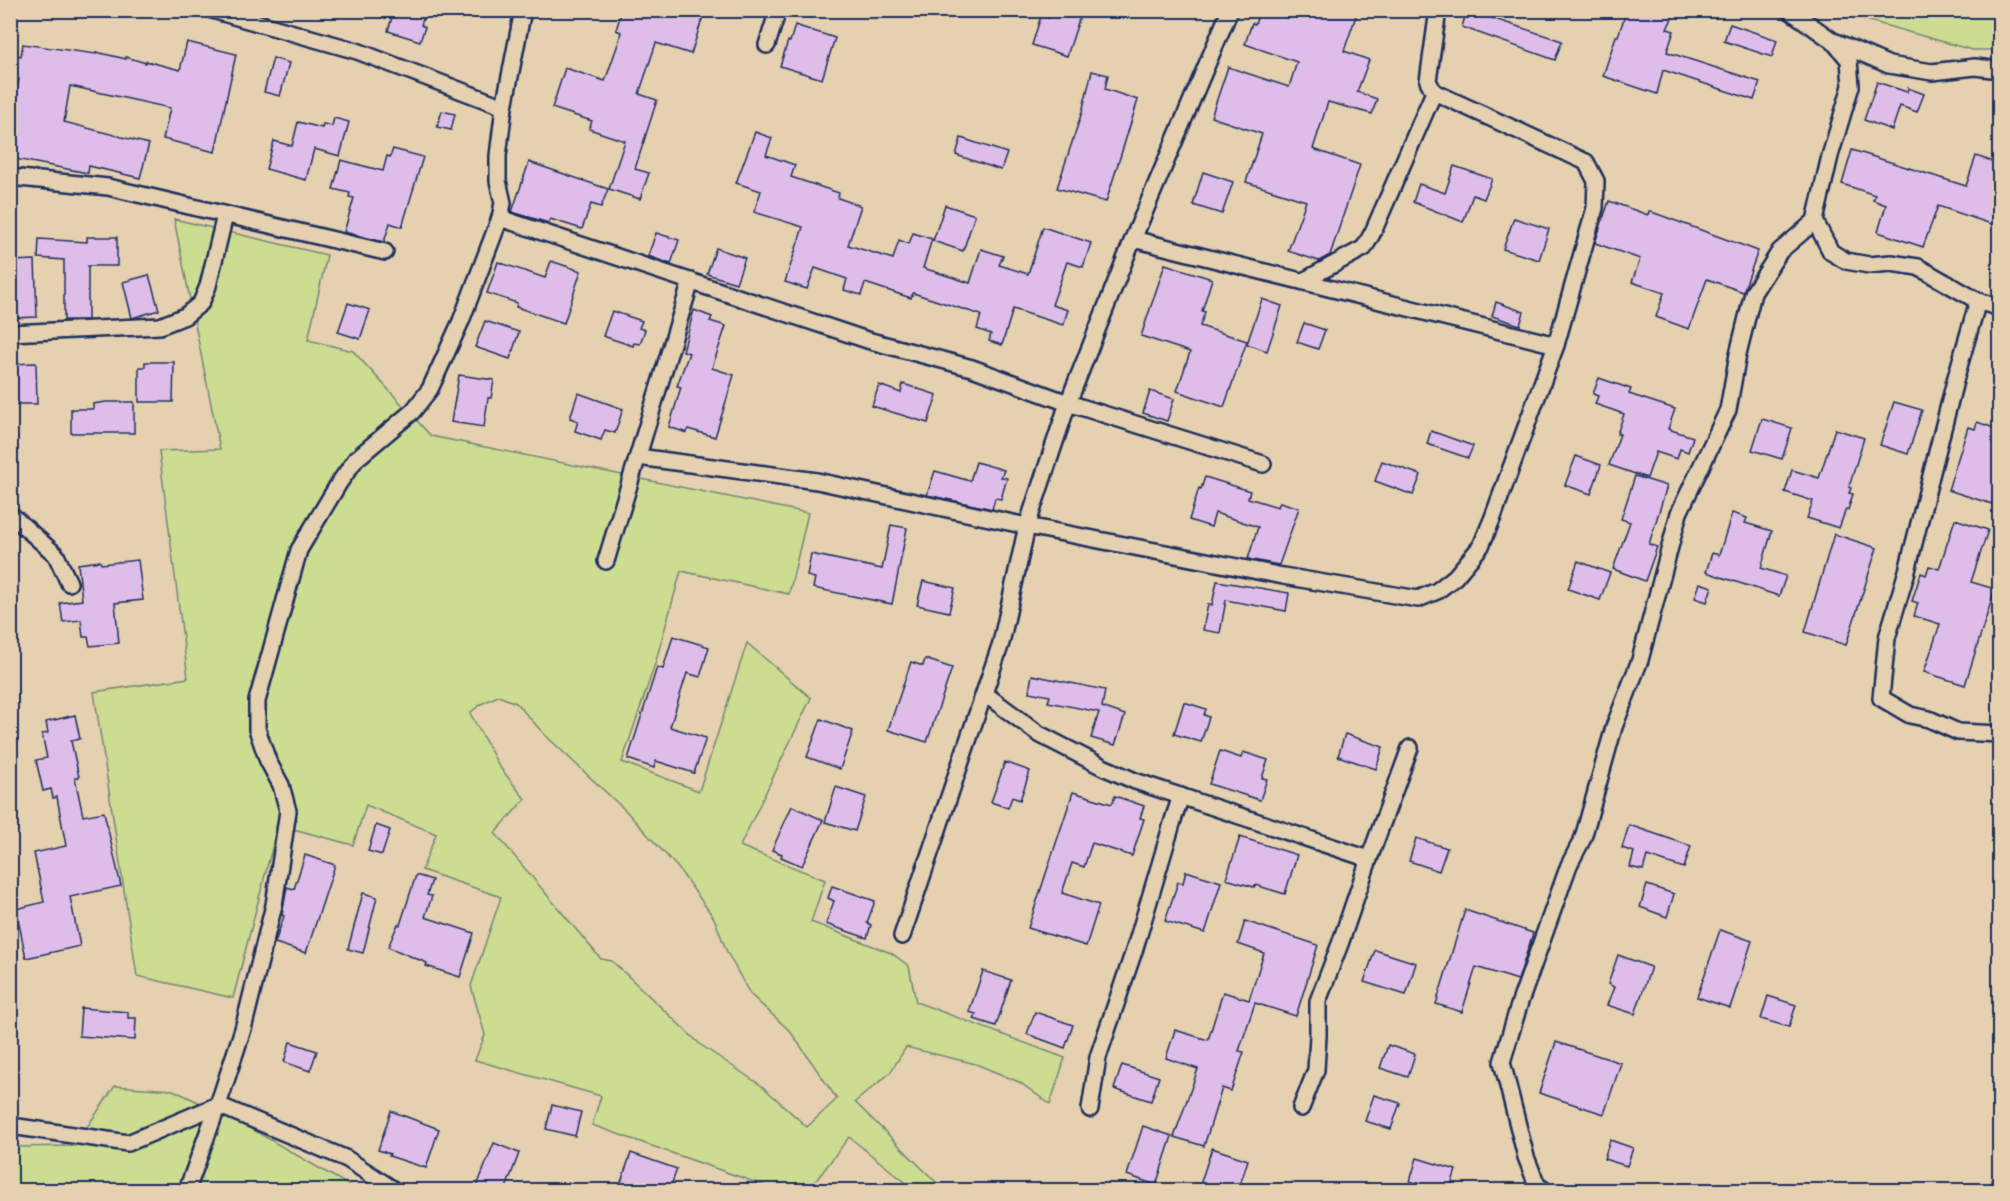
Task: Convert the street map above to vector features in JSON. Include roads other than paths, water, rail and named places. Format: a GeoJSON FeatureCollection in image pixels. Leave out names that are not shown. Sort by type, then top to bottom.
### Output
{"type":"FeatureCollection","features":[{"type":"Feature","properties":{"kind":"street"},"geometry":{"type":"LineString","coordinates":[[212,10],[357,51],[504,107]]}},
{"type":"Feature","properties":{"kind":"street"},"geometry":{"type":"LineString","coordinates":[[187,1191],[243,1029],[274,905],[288,811],[281,785],[268,761],[257,729],[257,701],[299,550],[356,459],[413,411],[430,389],[460,321],[501,218],[503,203],[498,182],[498,156],[504,107],[523,10]]}},
{"type":"Feature","properties":{"kind":"street"},"geometry":{"type":"LineString","coordinates":[[767,45],[778,10]]}},
{"type":"Feature","properties":{"kind":"street"},"geometry":{"type":"LineString","coordinates":[[902,936],[1001,643],[1027,526],[1068,404],[1132,239],[1230,10]]}},
{"type":"Feature","properties":{"kind":"street"},"geometry":{"type":"LineString","coordinates":[[638,457],[817,481],[1027,526],[1283,576],[1418,599],[1437,591],[1455,577],[1481,546],[1556,345],[1595,208],[1596,181],[1586,162],[1434,92],[1428,81],[1438,10]]}},
{"type":"Feature","properties":{"kind":"street"},"geometry":{"type":"LineString","coordinates":[[1788,10],[1833,40],[1889,65],[1932,72],[1975,67],[2000,70]]}},
{"type":"Feature","properties":{"kind":"street"},"geometry":{"type":"LineString","coordinates":[[1540,1189],[1526,1157],[1502,1062],[1520,1002],[1569,865],[1583,838],[1614,727],[1640,660],[1679,513],[1728,410],[1738,354],[1753,293],[1780,251],[1815,221],[1830,156],[1851,86],[1849,60],[1833,40]]}},
{"type":"Feature","properties":{"kind":"street"},"geometry":{"type":"LineString","coordinates":[[1303,281],[1364,248],[1434,92]]}},
{"type":"Feature","properties":{"kind":"street"},"geometry":{"type":"LineString","coordinates":[[10,177],[108,187],[385,252]]}},
{"type":"Feature","properties":{"kind":"street"},"geometry":{"type":"LineString","coordinates":[[10,333],[160,326],[185,316],[201,303],[208,286],[225,215]]}},
{"type":"Feature","properties":{"kind":"street"},"geometry":{"type":"LineString","coordinates":[[501,218],[867,340],[972,368],[1068,404],[1263,464]]}},
{"type":"Feature","properties":{"kind":"street"},"geometry":{"type":"LineString","coordinates":[[1815,221],[1831,252],[1846,261],[1918,267],[1978,301],[2000,308]]}},
{"type":"Feature","properties":{"kind":"street"},"geometry":{"type":"LineString","coordinates":[[1132,239],[1556,345]]}},
{"type":"Feature","properties":{"kind":"street"},"geometry":{"type":"LineString","coordinates":[[606,561],[691,281]]}},
{"type":"Feature","properties":{"kind":"street"},"geometry":{"type":"LineString","coordinates":[[1978,301],[1956,377],[1907,571],[1887,638],[1881,698],[1910,715],[1929,719],[1958,732],[2000,734]]}},
{"type":"Feature","properties":{"kind":"street"},"geometry":{"type":"LineString","coordinates":[[10,514],[56,555],[69,582]]}},
{"type":"Feature","properties":{"kind":"street"},"geometry":{"type":"LineString","coordinates":[[985,694],[1039,734],[1124,777],[1369,859]]}},
{"type":"Feature","properties":{"kind":"street"},"geometry":{"type":"LineString","coordinates":[[1301,1108],[1316,1070],[1317,1001],[1340,944],[1410,748]]}},
{"type":"Feature","properties":{"kind":"street"},"geometry":{"type":"LineString","coordinates":[[1089,1109],[1098,1057],[1135,948],[1181,796]]}},
{"type":"Feature","properties":{"kind":"street"},"geometry":{"type":"LineString","coordinates":[[10,1129],[18,1127],[128,1143],[218,1105],[347,1159],[394,1191]]}}]}
